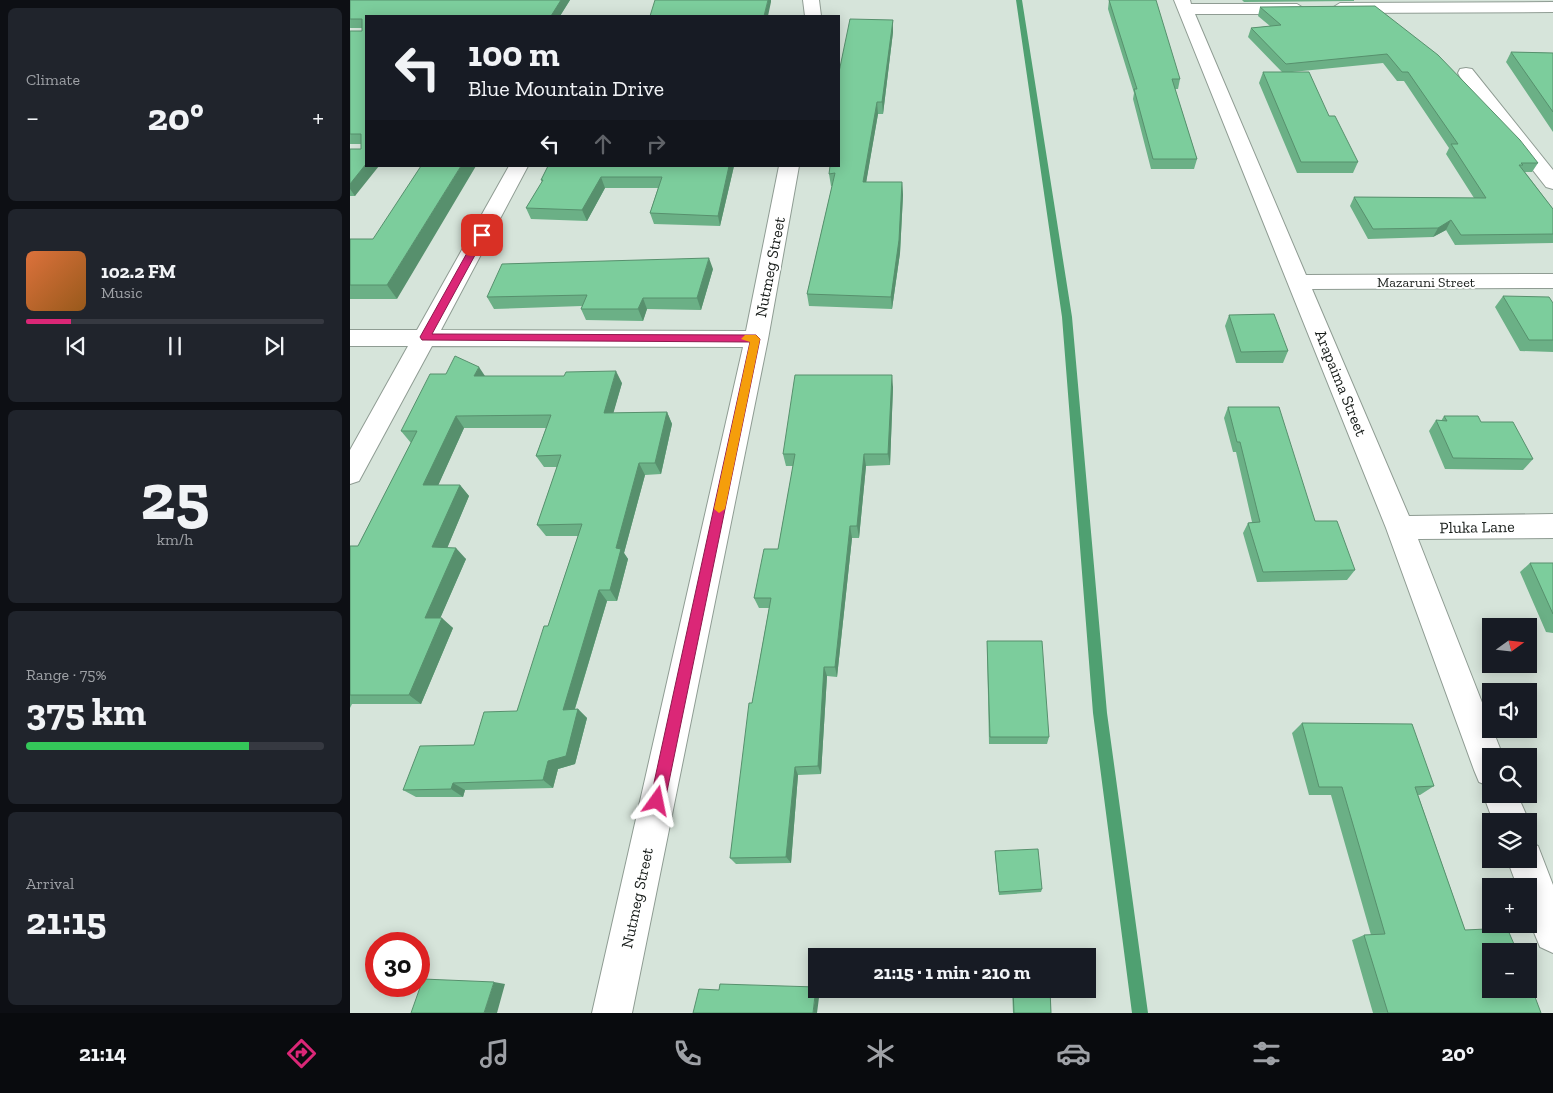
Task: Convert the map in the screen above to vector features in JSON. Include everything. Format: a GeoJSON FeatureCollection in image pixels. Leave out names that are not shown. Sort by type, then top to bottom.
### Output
{"type":"FeatureCollection","features":[{"type":"Feature","properties":{"kind":"street"},"geometry":{"type":"LineString","coordinates":[[811,0],[813,15]]}},
{"type":"Feature","properties":{"kind":"street"},"geometry":{"type":"LineString","coordinates":[[1184,5],[1320,8],[1553,7]]}},
{"type":"Feature","properties":{"kind":"street","name":"Arapaima Street"},"geometry":{"type":"LineString","coordinates":[[1184,5],[1400,528],[1483,748]]}},
{"type":"Feature","properties":{"kind":"street"},"geometry":{"type":"LineString","coordinates":[[1466,73],[1553,183]]}},
{"type":"Feature","properties":{"kind":"street"},"geometry":{"type":"LineString","coordinates":[[350,474],[518,167]]}},
{"type":"Feature","properties":{"kind":"street","name":"Nutmeg Street"},"geometry":{"type":"LineString","coordinates":[[612,1013],[756,339],[789,167]]}},
{"type":"Feature","properties":{"kind":"street","name":"Mazaruni Street"},"geometry":{"type":"LineString","coordinates":[[1300,282],[1553,281]]}},
{"type":"Feature","properties":{"kind":"street"},"geometry":{"type":"LineString","coordinates":[[350,338],[756,339]]}},
{"type":"Feature","properties":{"kind":"street","name":"Pluka Lane"},"geometry":{"type":"LineString","coordinates":[[1400,528],[1553,526]]}},
{"type":"Feature","properties":{"kind":"street"},"geometry":{"type":"LineString","coordinates":[[1529,868],[1551,924]]}},
{"type":"Feature","properties":{"kind":"building"},"geometry":{"type":"Polygon","coordinates":[[[350,0],[561,0],[552,15],[365,15],[365,165],[350,184],[350,149],[361,149],[361,134],[350,134],[350,31],[362,31],[362,19],[350,19],[350,0]]]}},
{"type":"Feature","properties":{"kind":"building"},"geometry":{"type":"Polygon","coordinates":[[[655,0],[768,0],[764,15],[650,15],[655,0]]]}},
{"type":"Feature","properties":{"kind":"building"},"geometry":{"type":"Polygon","coordinates":[[[1109,0],[1156,0],[1180,79],[1172,79],[1197,159],[1153,159],[1134,89],[1137,89],[1109,0]]]}},
{"type":"Feature","properties":{"kind":"building"},"geometry":{"type":"Polygon","coordinates":[[[1375,6],[1438,55],[1520,140],[1538,163],[1521,163],[1523,165],[1519,165],[1553,209],[1553,234],[1461,235],[1451,220],[1438,228],[1373,229],[1354,197],[1486,198],[1451,144],[1458,144],[1408,72],[1402,72],[1387,54],[1286,64],[1251,28],[1281,25],[1260,7],[1375,6]]]}},
{"type":"Feature","properties":{"kind":"building"},"geometry":{"type":"Polygon","coordinates":[[[850,19],[893,20],[882,102],[877,102],[863,182],[902,182],[899,240],[891,297],[807,294],[835,173],[829,174],[830,167],[840,167],[840,67],[850,19]]]}},
{"type":"Feature","properties":{"kind":"building"},"geometry":{"type":"Polygon","coordinates":[[[1511,52],[1553,53],[1553,112],[1511,52]]]}},
{"type":"Feature","properties":{"kind":"building"},"geometry":{"type":"Polygon","coordinates":[[[1263,72],[1309,72],[1329,116],[1335,116],[1358,162],[1301,162],[1263,72]]]}},
{"type":"Feature","properties":{"kind":"building"},"geometry":{"type":"Polygon","coordinates":[[[420,167],[460,167],[387,285],[350,285],[350,239],[373,239],[420,167]]]}},
{"type":"Feature","properties":{"kind":"building"},"geometry":{"type":"Polygon","coordinates":[[[548,167],[729,167],[718,216],[650,213],[662,177],[601,177],[582,210],[526,208],[543,180],[541,180],[548,167]]]}},
{"type":"Feature","properties":{"kind":"building"},"geometry":{"type":"Polygon","coordinates":[[[709,258],[697,298],[643,298],[638,309],[581,309],[587,295],[487,297],[502,264],[709,258]]]}},
{"type":"Feature","properties":{"kind":"building"},"geometry":{"type":"Polygon","coordinates":[[[1503,296],[1549,297],[1553,303],[1553,340],[1529,340],[1503,296]]]}},
{"type":"Feature","properties":{"kind":"building"},"geometry":{"type":"Polygon","coordinates":[[[1274,314],[1288,351],[1241,352],[1229,315],[1274,314]]]}},
{"type":"Feature","properties":{"kind":"building"},"geometry":{"type":"Polygon","coordinates":[[[455,356],[479,367],[474,376],[564,376],[566,372],[616,371],[604,413],[667,412],[655,463],[639,463],[616,548],[621,549],[610,590],[599,590],[563,710],[578,709],[566,756],[548,761],[543,780],[453,783],[451,789],[403,790],[420,746],[474,745],[484,712],[517,711],[544,626],[548,626],[582,524],[537,525],[561,455],[536,456],[551,415],[456,416],[423,485],[460,485],[432,547],[456,548],[425,618],[442,618],[409,695],[350,695],[350,546],[358,546],[417,431],[401,431],[430,374],[446,374],[455,356]]]}},
{"type":"Feature","properties":{"kind":"building"},"geometry":{"type":"Polygon","coordinates":[[[795,375],[892,375],[888,454],[864,454],[857,526],[850,526],[835,667],[824,667],[818,766],[795,767],[786,857],[730,858],[749,703],[752,703],[771,598],[754,598],[764,549],[778,549],[795,454],[783,454],[795,375]]]}},
{"type":"Feature","properties":{"kind":"building"},"geometry":{"type":"Polygon","coordinates":[[[1228,407],[1279,407],[1315,521],[1337,521],[1355,570],[1263,572],[1248,523],[1260,522],[1240,442],[1237,442],[1228,407]]]}},
{"type":"Feature","properties":{"kind":"building"},"geometry":{"type":"Polygon","coordinates":[[[1444,416],[1478,416],[1481,422],[1513,422],[1533,459],[1453,458],[1436,420],[1447,421],[1444,416]]]}},
{"type":"Feature","properties":{"kind":"building"},"geometry":{"type":"Polygon","coordinates":[[[1530,563],[1553,563],[1553,614],[1530,563]]]}},
{"type":"Feature","properties":{"kind":"building"},"geometry":{"type":"Polygon","coordinates":[[[987,641],[1042,641],[1049,737],[990,737],[987,641]]]}},
{"type":"Feature","properties":{"kind":"building"},"geometry":{"type":"Polygon","coordinates":[[[1302,723],[1412,724],[1434,786],[1415,787],[1465,930],[1482,929],[1482,933],[1509,933],[1514,943],[1482,943],[1482,998],[1535,998],[1541,1013],[1388,1013],[1364,935],[1385,934],[1342,787],[1319,787],[1302,723]]]}},
{"type":"Feature","properties":{"kind":"building"},"geometry":{"type":"Polygon","coordinates":[[[1038,849],[1042,889],[999,892],[995,851],[1038,849]]]}},
{"type":"Feature","properties":{"kind":"building"},"geometry":{"type":"Polygon","coordinates":[[[430,979],[494,982],[484,1013],[411,1013],[417,997],[430,997],[430,979]]]}},
{"type":"Feature","properties":{"kind":"building"},"geometry":{"type":"Polygon","coordinates":[[[720,984],[808,987],[808,998],[815,998],[813,1013],[693,1013],[699,989],[719,990],[720,984]]]}},
{"type":"Feature","properties":{"kind":"building"},"geometry":{"type":"Polygon","coordinates":[[[1013,998],[1050,998],[1051,1013],[1014,1013],[1013,998]]]}},
{"type":"Feature","properties":{"kind":"waterway"},"geometry":{"type":"LineString","coordinates":[[1019,0],[1067,317],[1100,713],[1140,1013]]}},
{"type":"Feature","properties":{"kind":"slow traffic"},"geometry":{"type":"LineString","coordinates":[[719,509],[756,339],[745,339]]}},
{"type":"Feature","properties":{"kind":"route"},"geometry":{"type":"LineString","coordinates":[[482,235],[425,337],[756,339],[657,801]]}}]}
